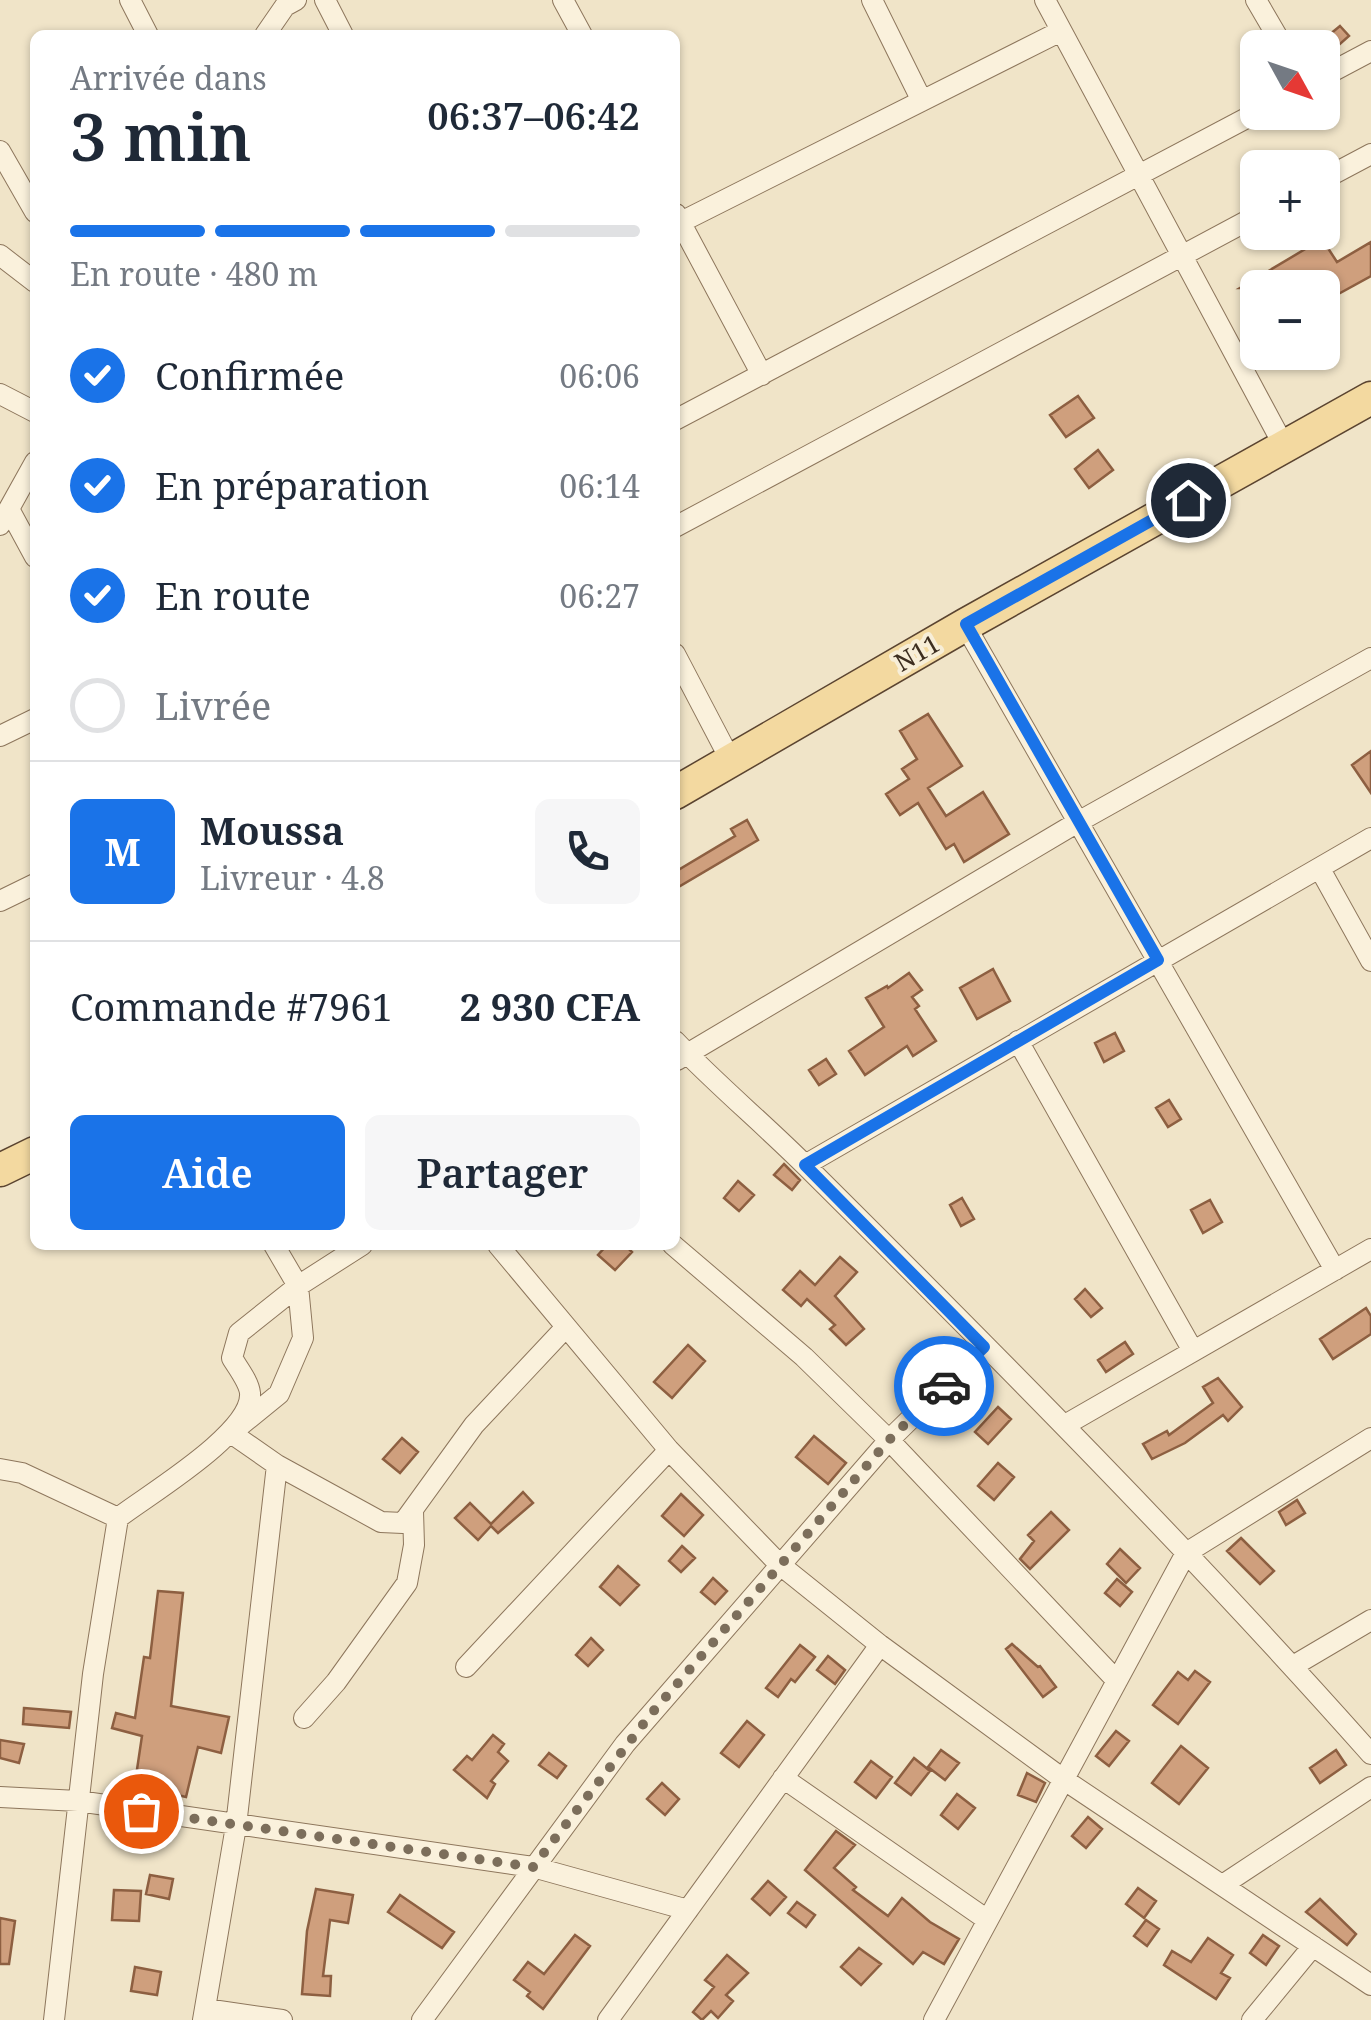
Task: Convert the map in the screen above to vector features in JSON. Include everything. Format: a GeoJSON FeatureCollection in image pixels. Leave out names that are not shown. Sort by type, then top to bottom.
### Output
{"type":"FeatureCollection","features":[{"type":"Feature","properties":{"kind":"main road","name":"N11"},"geometry":{"type":"LineString","coordinates":[[680,790],[966,624],[1371,398]]}},
{"type":"Feature","properties":{"kind":"main road"},"geometry":{"type":"LineString","coordinates":[[0,1170],[30,1155]]}},
{"type":"Feature","properties":{"kind":"street"},"geometry":{"type":"LineString","coordinates":[[130,0],[145,30]]}},
{"type":"Feature","properties":{"kind":"street"},"geometry":{"type":"LineString","coordinates":[[268,30],[285,6],[296,0]]}},
{"type":"Feature","properties":{"kind":"street"},"geometry":{"type":"LineString","coordinates":[[325,0],[341,30]]}},
{"type":"Feature","properties":{"kind":"street"},"geometry":{"type":"LineString","coordinates":[[563,0],[579,30]]}},
{"type":"Feature","properties":{"kind":"street"},"geometry":{"type":"LineString","coordinates":[[872,0],[922,101]]}},
{"type":"Feature","properties":{"kind":"street"},"geometry":{"type":"LineString","coordinates":[[1044,0],[1284,446]]}},
{"type":"Feature","properties":{"kind":"street"},"geometry":{"type":"LineString","coordinates":[[1256,0],[1274,30]]}},
{"type":"Feature","properties":{"kind":"street"},"geometry":{"type":"LineString","coordinates":[[680,215],[1061,31]]}},
{"type":"Feature","properties":{"kind":"street"},"geometry":{"type":"LineString","coordinates":[[1340,67],[1371,51]]}},
{"type":"Feature","properties":{"kind":"street"},"geometry":{"type":"LineString","coordinates":[[680,417],[1240,122]]}},
{"type":"Feature","properties":{"kind":"street"},"geometry":{"type":"LineString","coordinates":[[0,151],[30,203]]}},
{"type":"Feature","properties":{"kind":"street"},"geometry":{"type":"LineString","coordinates":[[1340,170],[1371,154]]}},
{"type":"Feature","properties":{"kind":"street"},"geometry":{"type":"LineString","coordinates":[[680,220],[762,375]]}},
{"type":"Feature","properties":{"kind":"street"},"geometry":{"type":"LineString","coordinates":[[680,525],[1240,224]]}},
{"type":"Feature","properties":{"kind":"street"},"geometry":{"type":"LineString","coordinates":[[0,255],[30,278]]}},
{"type":"Feature","properties":{"kind":"street"},"geometry":{"type":"LineString","coordinates":[[0,394],[30,409]]}},
{"type":"Feature","properties":{"kind":"street"},"geometry":{"type":"LineString","coordinates":[[30,471],[5,517],[30,551]]}},
{"type":"Feature","properties":{"kind":"street"},"geometry":{"type":"LineString","coordinates":[[966,624],[1334,1270]]}},
{"type":"Feature","properties":{"kind":"street"},"geometry":{"type":"LineString","coordinates":[[680,1051],[1371,658]]}},
{"type":"Feature","properties":{"kind":"street"},"geometry":{"type":"LineString","coordinates":[[680,664],[731,761]]}},
{"type":"Feature","properties":{"kind":"street"},"geometry":{"type":"LineString","coordinates":[[0,736],[30,721]]}},
{"type":"Feature","properties":{"kind":"street"},"geometry":{"type":"LineString","coordinates":[[805,1165],[1371,838]]}},
{"type":"Feature","properties":{"kind":"street"},"geometry":{"type":"LineString","coordinates":[[1320,868],[1371,961]]}},
{"type":"Feature","properties":{"kind":"street"},"geometry":{"type":"LineString","coordinates":[[0,901],[30,886]]}},
{"type":"Feature","properties":{"kind":"street"},"geometry":{"type":"LineString","coordinates":[[1018,1041],[1194,1351]]}},
{"type":"Feature","properties":{"kind":"street"},"geometry":{"type":"LineString","coordinates":[[680,1053],[805,1165],[1065,1425],[1371,1754]]}},
{"type":"Feature","properties":{"kind":"street"},"geometry":{"type":"LineString","coordinates":[[1065,1425],[1371,1249]]}},
{"type":"Feature","properties":{"kind":"street"},"geometry":{"type":"LineString","coordinates":[[54,2020],[93,1674],[118,1518],[280,1394],[302,1338],[298,1286],[277,1250]]}},
{"type":"Feature","properties":{"kind":"street"},"geometry":{"type":"LineString","coordinates":[[231,1433],[247,1410],[250,1390],[232,1358],[238,1333],[298,1286],[354,1250]]}},
{"type":"Feature","properties":{"kind":"street"},"geometry":{"type":"LineString","coordinates":[[502,1250],[669,1450],[780,1564],[880,1645],[1063,1780],[1371,1985]]}},
{"type":"Feature","properties":{"kind":"street"},"geometry":{"type":"LineString","coordinates":[[679,1250],[804,1357],[889,1440],[1117,1682]]}},
{"type":"Feature","properties":{"kind":"street"},"geometry":{"type":"LineString","coordinates":[[231,1433],[277,1465],[380,1522],[403,1523],[474,1425],[566,1327]]}},
{"type":"Feature","properties":{"kind":"street"},"geometry":{"type":"LineString","coordinates":[[422,2020],[625,1744],[889,1440],[984,1347]]}},
{"type":"Feature","properties":{"kind":"street"},"geometry":{"type":"LineString","coordinates":[[934,2020],[1186,1552],[1371,1438]]}},
{"type":"Feature","properties":{"kind":"street"},"geometry":{"type":"LineString","coordinates":[[466,1667],[669,1450]]}},
{"type":"Feature","properties":{"kind":"street"},"geometry":{"type":"LineString","coordinates":[[277,1465],[236,1826],[204,2014],[282,2020]]}},
{"type":"Feature","properties":{"kind":"street"},"geometry":{"type":"LineString","coordinates":[[0,1469],[22,1474],[118,1518]]}},
{"type":"Feature","properties":{"kind":"street"},"geometry":{"type":"LineString","coordinates":[[304,1718],[336,1682],[407,1583],[414,1545],[413,1511]]}},
{"type":"Feature","properties":{"kind":"street"},"geometry":{"type":"LineString","coordinates":[[1293,1666],[1371,1620]]}},
{"type":"Feature","properties":{"kind":"street"},"geometry":{"type":"LineString","coordinates":[[608,2020],[880,1645]]}},
{"type":"Feature","properties":{"kind":"street"},"geometry":{"type":"LineString","coordinates":[[783,1778],[986,1919]]}},
{"type":"Feature","properties":{"kind":"street"},"geometry":{"type":"LineString","coordinates":[[1224,1884],[1371,1788]]}},
{"type":"Feature","properties":{"kind":"street"},"geometry":{"type":"LineString","coordinates":[[0,1797],[78,1802],[533,1867],[688,1910]]}},
{"type":"Feature","properties":{"kind":"street"},"geometry":{"type":"LineString","coordinates":[[1252,2020],[1313,1946]]}},
{"type":"Feature","properties":{"kind":"building"},"geometry":{"type":"Polygon","coordinates":[[[1340,26],[1349,36],[1340,44],[1340,30],[1335,30],[1340,26]]]}},
{"type":"Feature","properties":{"kind":"building"},"geometry":{"type":"Polygon","coordinates":[[[1371,242],[1371,276],[1340,293],[1340,270],[1270,270],[1304,250],[1329,250],[1337,262],[1371,242]]]}},
{"type":"Feature","properties":{"kind":"building"},"geometry":{"type":"Polygon","coordinates":[[[1078,396],[1094,418],[1066,437],[1050,415],[1078,396]]]}},
{"type":"Feature","properties":{"kind":"building"},"geometry":{"type":"Polygon","coordinates":[[[1098,450],[1113,470],[1089,488],[1075,469],[1098,450]]]}},
{"type":"Feature","properties":{"kind":"building"},"geometry":{"type":"Polygon","coordinates":[[[928,714],[962,766],[928,788],[946,816],[983,792],[1009,834],[964,862],[954,844],[946,849],[918,803],[900,815],[886,794],[909,779],[902,769],[917,759],[900,731],[928,714]]]}},
{"type":"Feature","properties":{"kind":"building"},"geometry":{"type":"Polygon","coordinates":[[[1371,751],[1371,793],[1352,765],[1371,751]]]}},
{"type":"Feature","properties":{"kind":"building"},"geometry":{"type":"Polygon","coordinates":[[[747,820],[758,840],[680,886],[680,869],[735,836],[731,829],[747,820]]]}},
{"type":"Feature","properties":{"kind":"building"},"geometry":{"type":"Polygon","coordinates":[[[993,969],[1010,1001],[977,1019],[960,988],[993,969]]]}},
{"type":"Feature","properties":{"kind":"building"},"geometry":{"type":"Polygon","coordinates":[[[909,973],[922,990],[912,997],[919,1006],[915,1009],[936,1041],[913,1056],[907,1046],[865,1075],[849,1051],[884,1027],[866,998],[909,973]]]}},
{"type":"Feature","properties":{"kind":"building"},"geometry":{"type":"Polygon","coordinates":[[[1115,1033],[1124,1051],[1104,1062],[1095,1043],[1115,1033]]]}},
{"type":"Feature","properties":{"kind":"building"},"geometry":{"type":"Polygon","coordinates":[[[826,1059],[836,1074],[819,1085],[809,1070],[826,1059]]]}},
{"type":"Feature","properties":{"kind":"building"},"geometry":{"type":"Polygon","coordinates":[[[1169,1100],[1181,1119],[1168,1127],[1156,1108],[1169,1100]]]}},
{"type":"Feature","properties":{"kind":"building"},"geometry":{"type":"Polygon","coordinates":[[[784,1164],[800,1180],[792,1190],[774,1175],[784,1164]]]}},
{"type":"Feature","properties":{"kind":"building"},"geometry":{"type":"Polygon","coordinates":[[[738,1181],[754,1195],[739,1211],[724,1198],[738,1181]]]}},
{"type":"Feature","properties":{"kind":"building"},"geometry":{"type":"Polygon","coordinates":[[[962,1198],[974,1219],[961,1226],[950,1205],[962,1198]]]}},
{"type":"Feature","properties":{"kind":"building"},"geometry":{"type":"Polygon","coordinates":[[[1210,1200],[1222,1222],[1203,1233],[1191,1210],[1210,1200]]]}},
{"type":"Feature","properties":{"kind":"building"},"geometry":{"type":"Polygon","coordinates":[[[602,1250],[632,1252],[615,1270],[598,1255],[602,1250]]]}},
{"type":"Feature","properties":{"kind":"building"},"geometry":{"type":"Polygon","coordinates":[[[840,1257],[857,1272],[835,1296],[864,1329],[846,1345],[830,1329],[835,1325],[807,1299],[801,1306],[783,1290],[800,1271],[815,1285],[840,1257]]]}},
{"type":"Feature","properties":{"kind":"building"},"geometry":{"type":"Polygon","coordinates":[[[1085,1289],[1102,1308],[1091,1317],[1075,1299],[1085,1289]]]}},
{"type":"Feature","properties":{"kind":"building"},"geometry":{"type":"Polygon","coordinates":[[[1366,1308],[1371,1316],[1371,1334],[1333,1359],[1320,1339],[1366,1308]]]}},
{"type":"Feature","properties":{"kind":"building"},"geometry":{"type":"Polygon","coordinates":[[[1125,1342],[1133,1354],[1106,1372],[1098,1360],[1125,1342]]]}},
{"type":"Feature","properties":{"kind":"building"},"geometry":{"type":"Polygon","coordinates":[[[688,1345],[705,1361],[672,1398],[654,1382],[688,1345]]]}},
{"type":"Feature","properties":{"kind":"building"},"geometry":{"type":"Polygon","coordinates":[[[1218,1378],[1242,1407],[1228,1421],[1223,1415],[1185,1443],[1152,1459],[1143,1444],[1167,1431],[1169,1435],[1213,1403],[1203,1387],[1218,1378]]]}},
{"type":"Feature","properties":{"kind":"building"},"geometry":{"type":"Polygon","coordinates":[[[998,1407],[1011,1419],[988,1444],[975,1432],[998,1407]]]}},
{"type":"Feature","properties":{"kind":"building"},"geometry":{"type":"Polygon","coordinates":[[[814,1436],[846,1463],[828,1484],[796,1457],[814,1436]]]}},
{"type":"Feature","properties":{"kind":"building"},"geometry":{"type":"Polygon","coordinates":[[[402,1438],[418,1452],[400,1473],[383,1459],[402,1438]]]}},
{"type":"Feature","properties":{"kind":"building"},"geometry":{"type":"Polygon","coordinates":[[[998,1463],[1014,1477],[994,1500],[978,1486],[998,1463]]]}},
{"type":"Feature","properties":{"kind":"building"},"geometry":{"type":"Polygon","coordinates":[[[523,1492],[533,1503],[498,1533],[491,1526],[478,1540],[455,1518],[470,1503],[491,1524],[523,1492]]]}},
{"type":"Feature","properties":{"kind":"building"},"geometry":{"type":"Polygon","coordinates":[[[681,1494],[703,1515],[684,1536],[662,1516],[681,1494]]]}},
{"type":"Feature","properties":{"kind":"building"},"geometry":{"type":"Polygon","coordinates":[[[1297,1500],[1305,1513],[1286,1525],[1279,1512],[1297,1500]]]}},
{"type":"Feature","properties":{"kind":"building"},"geometry":{"type":"Polygon","coordinates":[[[1051,1512],[1069,1530],[1030,1569],[1020,1559],[1034,1541],[1028,1535],[1051,1512]]]}},
{"type":"Feature","properties":{"kind":"building"},"geometry":{"type":"Polygon","coordinates":[[[1241,1538],[1274,1571],[1260,1584],[1227,1551],[1241,1538]]]}},
{"type":"Feature","properties":{"kind":"building"},"geometry":{"type":"Polygon","coordinates":[[[682,1546],[695,1558],[681,1572],[669,1561],[682,1546]]]}},
{"type":"Feature","properties":{"kind":"building"},"geometry":{"type":"Polygon","coordinates":[[[1120,1549],[1140,1568],[1126,1583],[1107,1564],[1120,1549]]]}},
{"type":"Feature","properties":{"kind":"building"},"geometry":{"type":"Polygon","coordinates":[[[618,1566],[639,1585],[620,1605],[600,1587],[618,1566]]]}},
{"type":"Feature","properties":{"kind":"building"},"geometry":{"type":"Polygon","coordinates":[[[713,1578],[727,1591],[715,1604],[701,1592],[713,1578]]]}},
{"type":"Feature","properties":{"kind":"building"},"geometry":{"type":"Polygon","coordinates":[[[1117,1579],[1132,1592],[1120,1606],[1105,1593],[1117,1579]]]}},
{"type":"Feature","properties":{"kind":"building"},"geometry":{"type":"Polygon","coordinates":[[[158,1591],[183,1593],[171,1706],[229,1717],[221,1753],[198,1747],[186,1797],[160,1791],[161,1787],[135,1783],[142,1736],[112,1728],[116,1713],[135,1718],[144,1657],[150,1658],[158,1591]]]}},
{"type":"Feature","properties":{"kind":"building"},"geometry":{"type":"Polygon","coordinates":[[[591,1638],[603,1650],[588,1666],[576,1655],[591,1638]]]}},
{"type":"Feature","properties":{"kind":"building"},"geometry":{"type":"Polygon","coordinates":[[[1012,1644],[1040,1666],[1056,1687],[1043,1697],[1006,1649],[1012,1644]]]}},
{"type":"Feature","properties":{"kind":"building"},"geometry":{"type":"Polygon","coordinates":[[[800,1645],[815,1657],[778,1697],[766,1688],[800,1645]]]}},
{"type":"Feature","properties":{"kind":"building"},"geometry":{"type":"Polygon","coordinates":[[[828,1656],[845,1670],[835,1684],[817,1670],[828,1656]]]}},
{"type":"Feature","properties":{"kind":"building"},"geometry":{"type":"Polygon","coordinates":[[[1195,1671],[1210,1682],[1178,1724],[1153,1705],[1178,1672],[1188,1680],[1195,1671]]]}},
{"type":"Feature","properties":{"kind":"building"},"geometry":{"type":"Polygon","coordinates":[[[24,1708],[71,1712],[69,1728],[23,1724],[24,1708]]]}},
{"type":"Feature","properties":{"kind":"building"},"geometry":{"type":"Polygon","coordinates":[[[747,1721],[764,1735],[739,1767],[721,1753],[747,1721]]]}},
{"type":"Feature","properties":{"kind":"building"},"geometry":{"type":"Polygon","coordinates":[[[1116,1731],[1129,1741],[1109,1766],[1096,1756],[1116,1731]]]}},
{"type":"Feature","properties":{"kind":"building"},"geometry":{"type":"Polygon","coordinates":[[[493,1735],[504,1744],[498,1752],[508,1761],[491,1781],[495,1784],[487,1798],[454,1770],[467,1756],[472,1760],[493,1735]]]}},
{"type":"Feature","properties":{"kind":"building"},"geometry":{"type":"Polygon","coordinates":[[[0,1740],[24,1744],[19,1763],[0,1758],[0,1740]]]}},
{"type":"Feature","properties":{"kind":"building"},"geometry":{"type":"Polygon","coordinates":[[[1181,1746],[1208,1768],[1179,1804],[1152,1783],[1181,1746]]]}},
{"type":"Feature","properties":{"kind":"building"},"geometry":{"type":"Polygon","coordinates":[[[941,1750],[959,1763],[945,1780],[928,1767],[941,1750]]]}},
{"type":"Feature","properties":{"kind":"building"},"geometry":{"type":"Polygon","coordinates":[[[1336,1750],[1346,1765],[1320,1783],[1310,1768],[1336,1750]]]}},
{"type":"Feature","properties":{"kind":"building"},"geometry":{"type":"Polygon","coordinates":[[[549,1753],[566,1766],[557,1778],[539,1765],[549,1753]]]}},
{"type":"Feature","properties":{"kind":"building"},"geometry":{"type":"Polygon","coordinates":[[[914,1758],[930,1771],[911,1795],[895,1783],[914,1758]]]}},
{"type":"Feature","properties":{"kind":"building"},"geometry":{"type":"Polygon","coordinates":[[[871,1761],[892,1777],[876,1798],[855,1782],[871,1761]]]}},
{"type":"Feature","properties":{"kind":"building"},"geometry":{"type":"Polygon","coordinates":[[[1027,1773],[1045,1783],[1036,1802],[1018,1795],[1027,1773]]]}},
{"type":"Feature","properties":{"kind":"building"},"geometry":{"type":"Polygon","coordinates":[[[662,1783],[679,1799],[665,1815],[647,1799],[662,1783]]]}},
{"type":"Feature","properties":{"kind":"building"},"geometry":{"type":"Polygon","coordinates":[[[957,1794],[975,1808],[958,1829],[941,1815],[957,1794]]]}},
{"type":"Feature","properties":{"kind":"building"},"geometry":{"type":"Polygon","coordinates":[[[1088,1817],[1102,1829],[1086,1848],[1072,1836],[1088,1817]]]}},
{"type":"Feature","properties":{"kind":"building"},"geometry":{"type":"Polygon","coordinates":[[[836,1831],[855,1845],[834,1868],[856,1887],[853,1890],[888,1916],[902,1898],[930,1922],[959,1939],[944,1964],[923,1952],[913,1964],[805,1870],[836,1831]]]}},
{"type":"Feature","properties":{"kind":"building"},"geometry":{"type":"Polygon","coordinates":[[[150,1875],[173,1879],[169,1899],[146,1894],[150,1875]]]}},
{"type":"Feature","properties":{"kind":"building"},"geometry":{"type":"Polygon","coordinates":[[[768,1881],[786,1897],[770,1915],[752,1899],[768,1881]]]}},
{"type":"Feature","properties":{"kind":"building"},"geometry":{"type":"Polygon","coordinates":[[[1138,1888],[1156,1901],[1144,1918],[1126,1904],[1138,1888]]]}},
{"type":"Feature","properties":{"kind":"building"},"geometry":{"type":"Polygon","coordinates":[[[316,1889],[353,1895],[348,1923],[330,1920],[323,1976],[331,1976],[330,1996],[302,1994],[307,1931],[316,1889]]]}},
{"type":"Feature","properties":{"kind":"building"},"geometry":{"type":"Polygon","coordinates":[[[114,1890],[141,1891],[139,1921],[112,1920],[114,1890]]]}},
{"type":"Feature","properties":{"kind":"building"},"geometry":{"type":"Polygon","coordinates":[[[400,1895],[454,1932],[442,1948],[388,1912],[400,1895]]]}},
{"type":"Feature","properties":{"kind":"building"},"geometry":{"type":"Polygon","coordinates":[[[1320,1899],[1356,1934],[1347,1945],[1306,1912],[1320,1899]]]}},
{"type":"Feature","properties":{"kind":"building"},"geometry":{"type":"Polygon","coordinates":[[[797,1902],[815,1915],[806,1927],[788,1913],[797,1902]]]}},
{"type":"Feature","properties":{"kind":"building"},"geometry":{"type":"Polygon","coordinates":[[[0,1918],[15,1921],[9,1964],[0,1964],[0,1918]]]}},
{"type":"Feature","properties":{"kind":"building"},"geometry":{"type":"Polygon","coordinates":[[[1146,1920],[1159,1929],[1147,1946],[1134,1936],[1146,1920]]]}},
{"type":"Feature","properties":{"kind":"building"},"geometry":{"type":"Polygon","coordinates":[[[575,1935],[590,1946],[543,2009],[514,1980],[528,1962],[544,1974],[575,1935]]]}},
{"type":"Feature","properties":{"kind":"building"},"geometry":{"type":"Polygon","coordinates":[[[1263,1935],[1279,1946],[1266,1965],[1250,1953],[1263,1935]]]}},
{"type":"Feature","properties":{"kind":"building"},"geometry":{"type":"Polygon","coordinates":[[[1208,1938],[1233,1955],[1221,1973],[1230,1978],[1216,1999],[1164,1965],[1172,1951],[1191,1962],[1208,1938]]]}},
{"type":"Feature","properties":{"kind":"building"},"geometry":{"type":"Polygon","coordinates":[[[859,1948],[881,1964],[861,1985],[841,1967],[859,1948]]]}},
{"type":"Feature","properties":{"kind":"building"},"geometry":{"type":"Polygon","coordinates":[[[727,1955],[748,1973],[726,1995],[733,2001],[718,2018],[711,2011],[702,2020],[693,2012],[714,1987],[705,1980],[727,1955]]]}},
{"type":"Feature","properties":{"kind":"building"},"geometry":{"type":"Polygon","coordinates":[[[135,1967],[161,1972],[157,1995],[131,1991],[135,1967]]]}},
{"type":"Feature","properties":{"kind":"way so far"},"geometry":{"type":"LineString","coordinates":[[141,1811],[533,1867],[625,1744],[889,1440],[944,1386]]}},
{"type":"Feature","properties":{"kind":"route"},"geometry":{"type":"LineString","coordinates":[[944,1386],[984,1347],[805,1165],[1158,960],[966,624],[1188,500]]}}]}
